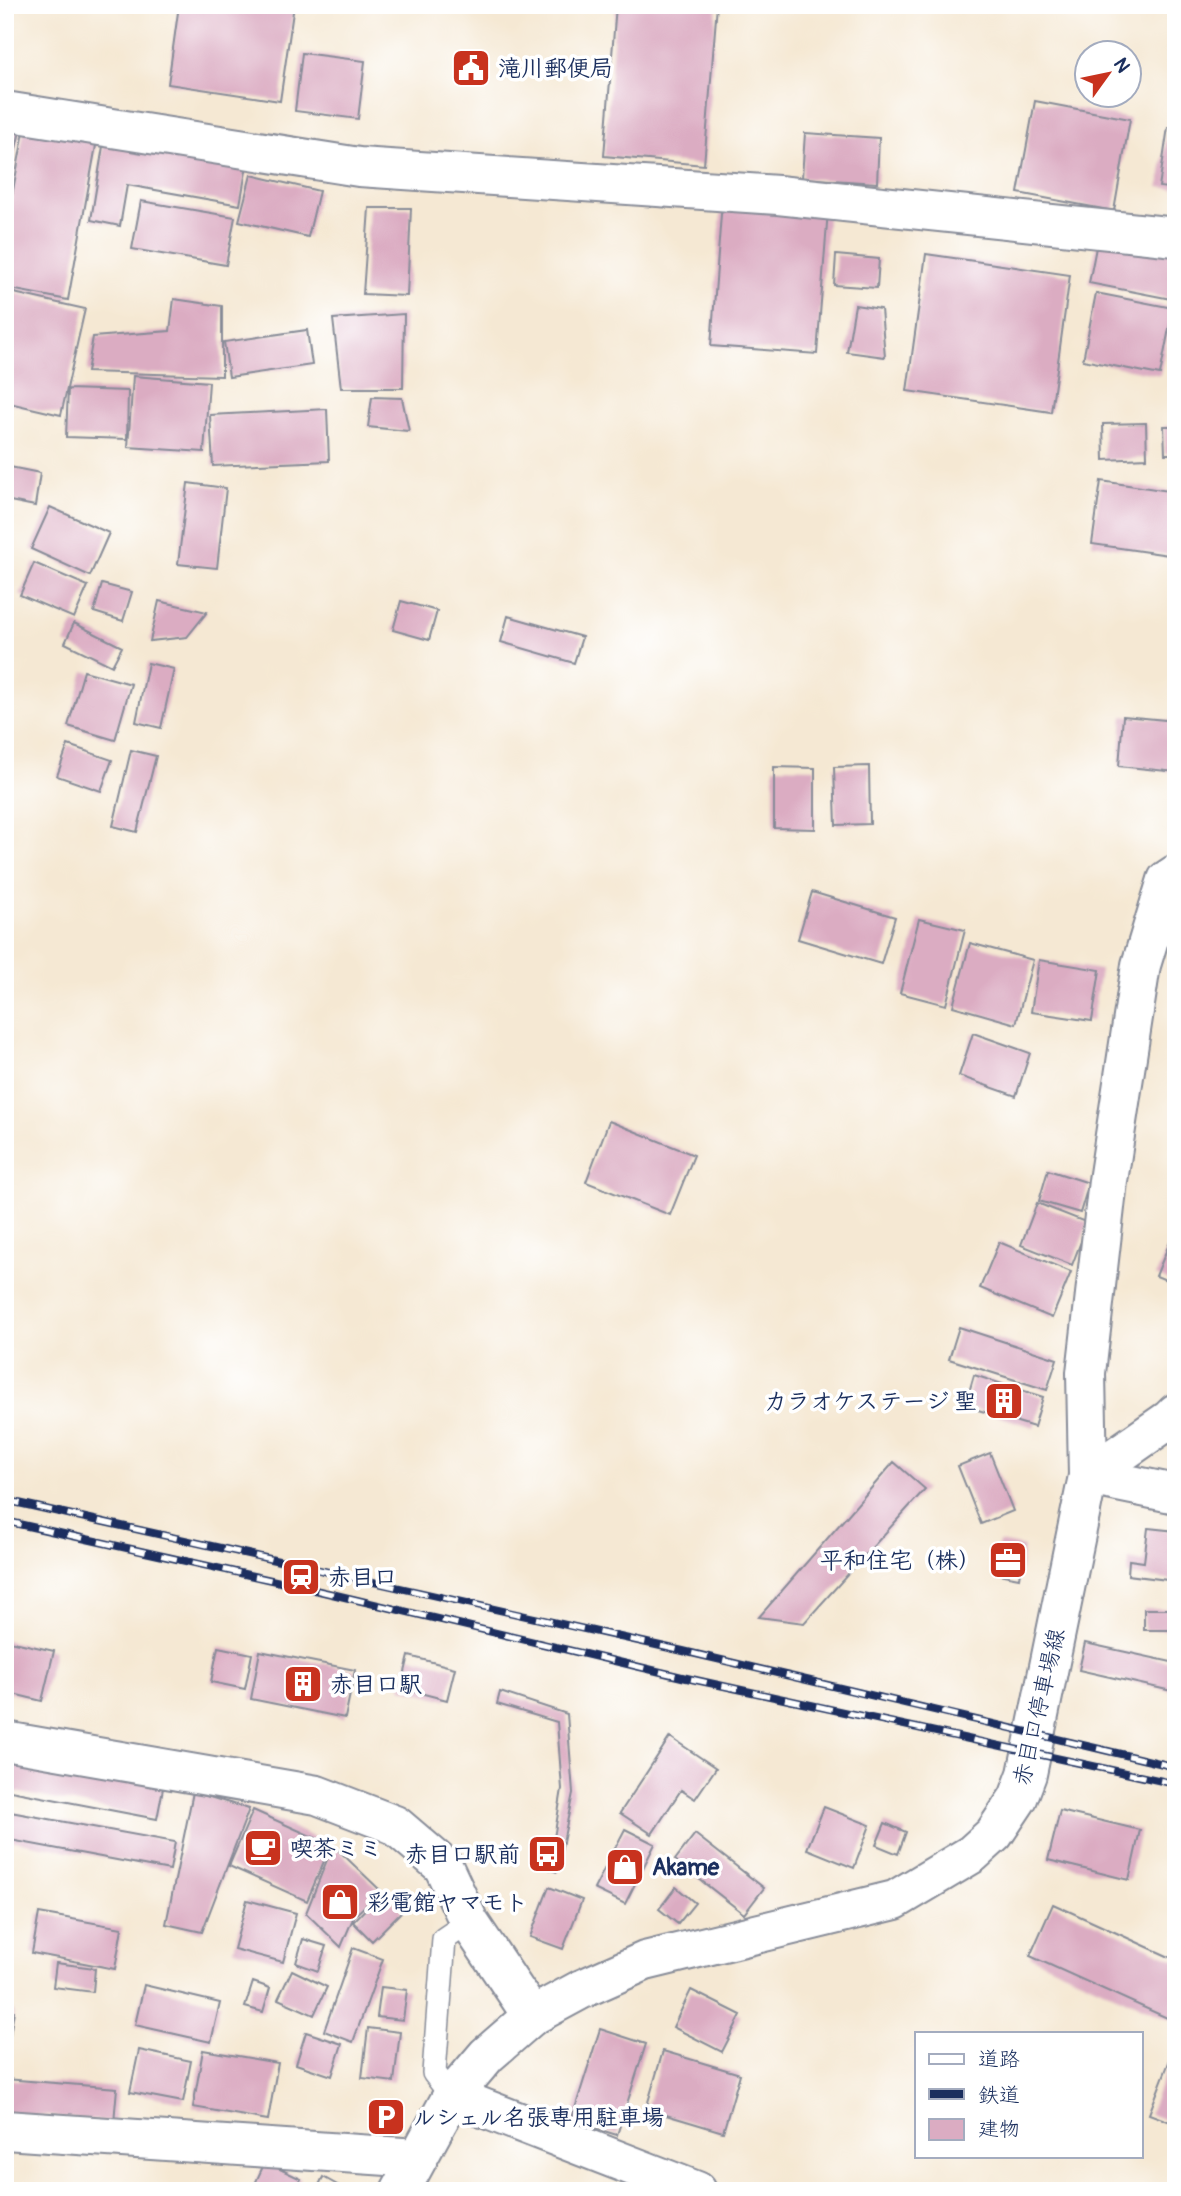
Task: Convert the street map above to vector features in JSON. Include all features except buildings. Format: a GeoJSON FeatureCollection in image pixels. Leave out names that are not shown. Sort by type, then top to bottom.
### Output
{"type":"FeatureCollection","features":[{"type":"Feature","properties":{"kind":"street"},"geometry":{"type":"LineString","coordinates":[[5,111],[359,167],[778,195],[1176,237]]}},
{"type":"Feature","properties":{"kind":"street","name":"赤目口停車場線"},"geometry":{"type":"LineString","coordinates":[[409,2174],[452,2096],[486,2055],[531,2016],[582,1989],[645,1961],[895,1900],[972,1854],[994,1833],[1018,1798],[1027,1774],[1088,1476],[1086,1373],[1121,1086],[1141,964],[1167,880],[1176,874]]}},
{"type":"Feature","properties":{"kind":"street"},"geometry":{"type":"LineString","coordinates":[[1088,1476],[1176,1413]]}},
{"type":"Feature","properties":{"kind":"street"},"geometry":{"type":"LineString","coordinates":[[1088,1476],[1176,1494]]}},
{"type":"Feature","properties":{"kind":"street"},"geometry":{"type":"LineString","coordinates":[[5,1741],[317,1795],[395,1825],[443,1866],[469,1922],[531,2016]]}},
{"type":"Feature","properties":{"kind":"street"},"geometry":{"type":"LineString","coordinates":[[452,2096],[697,2191]]}},
{"type":"Feature","properties":{"kind":"street"},"geometry":{"type":"LineString","coordinates":[[5,2130],[409,2174]]}},
{"type":"Feature","properties":{"kind":"lane"},"geometry":{"type":"LineString","coordinates":[[452,2096],[435,2073],[444,1939],[469,1922]]}},
{"type":"Feature","properties":{"kind":"railway"},"geometry":{"type":"LineString","coordinates":[[5,1500],[683,1651],[1176,1767]]}},
{"type":"Feature","properties":{"kind":"railway"},"geometry":{"type":"LineString","coordinates":[[5,1521],[298,1586],[682,1677],[1176,1784]]}},
{"type":"Feature","properties":{"kind":"place","name":"滝川郵便局"},"geometry":{"type":"Point","coordinates":[471,68]}},
{"type":"Feature","properties":{"kind":"place","name":"カラオケステージ 聖"},"geometry":{"type":"Point","coordinates":[1004,1401]}},
{"type":"Feature","properties":{"kind":"place","name":"平和住宅（株）"},"geometry":{"type":"Point","coordinates":[1008,1560]}},
{"type":"Feature","properties":{"kind":"place","name":"赤目口"},"geometry":{"type":"Point","coordinates":[301,1577]}},
{"type":"Feature","properties":{"kind":"place","name":"赤目口駅"},"geometry":{"type":"Point","coordinates":[303,1684]}},
{"type":"Feature","properties":{"kind":"place","name":"喫茶ミミ"},"geometry":{"type":"Point","coordinates":[263,1848]}},
{"type":"Feature","properties":{"kind":"place","name":"赤目口駅前"},"geometry":{"type":"Point","coordinates":[547,1854]}},
{"type":"Feature","properties":{"kind":"place","name":"Akame"},"geometry":{"type":"Point","coordinates":[625,1867]}},
{"type":"Feature","properties":{"kind":"place","name":"彩電館ヤマモト"},"geometry":{"type":"Point","coordinates":[340,1902]}},
{"type":"Feature","properties":{"kind":"place","name":"ルシェル名張専用駐車場"},"geometry":{"type":"Point","coordinates":[386,2117]}}]}
